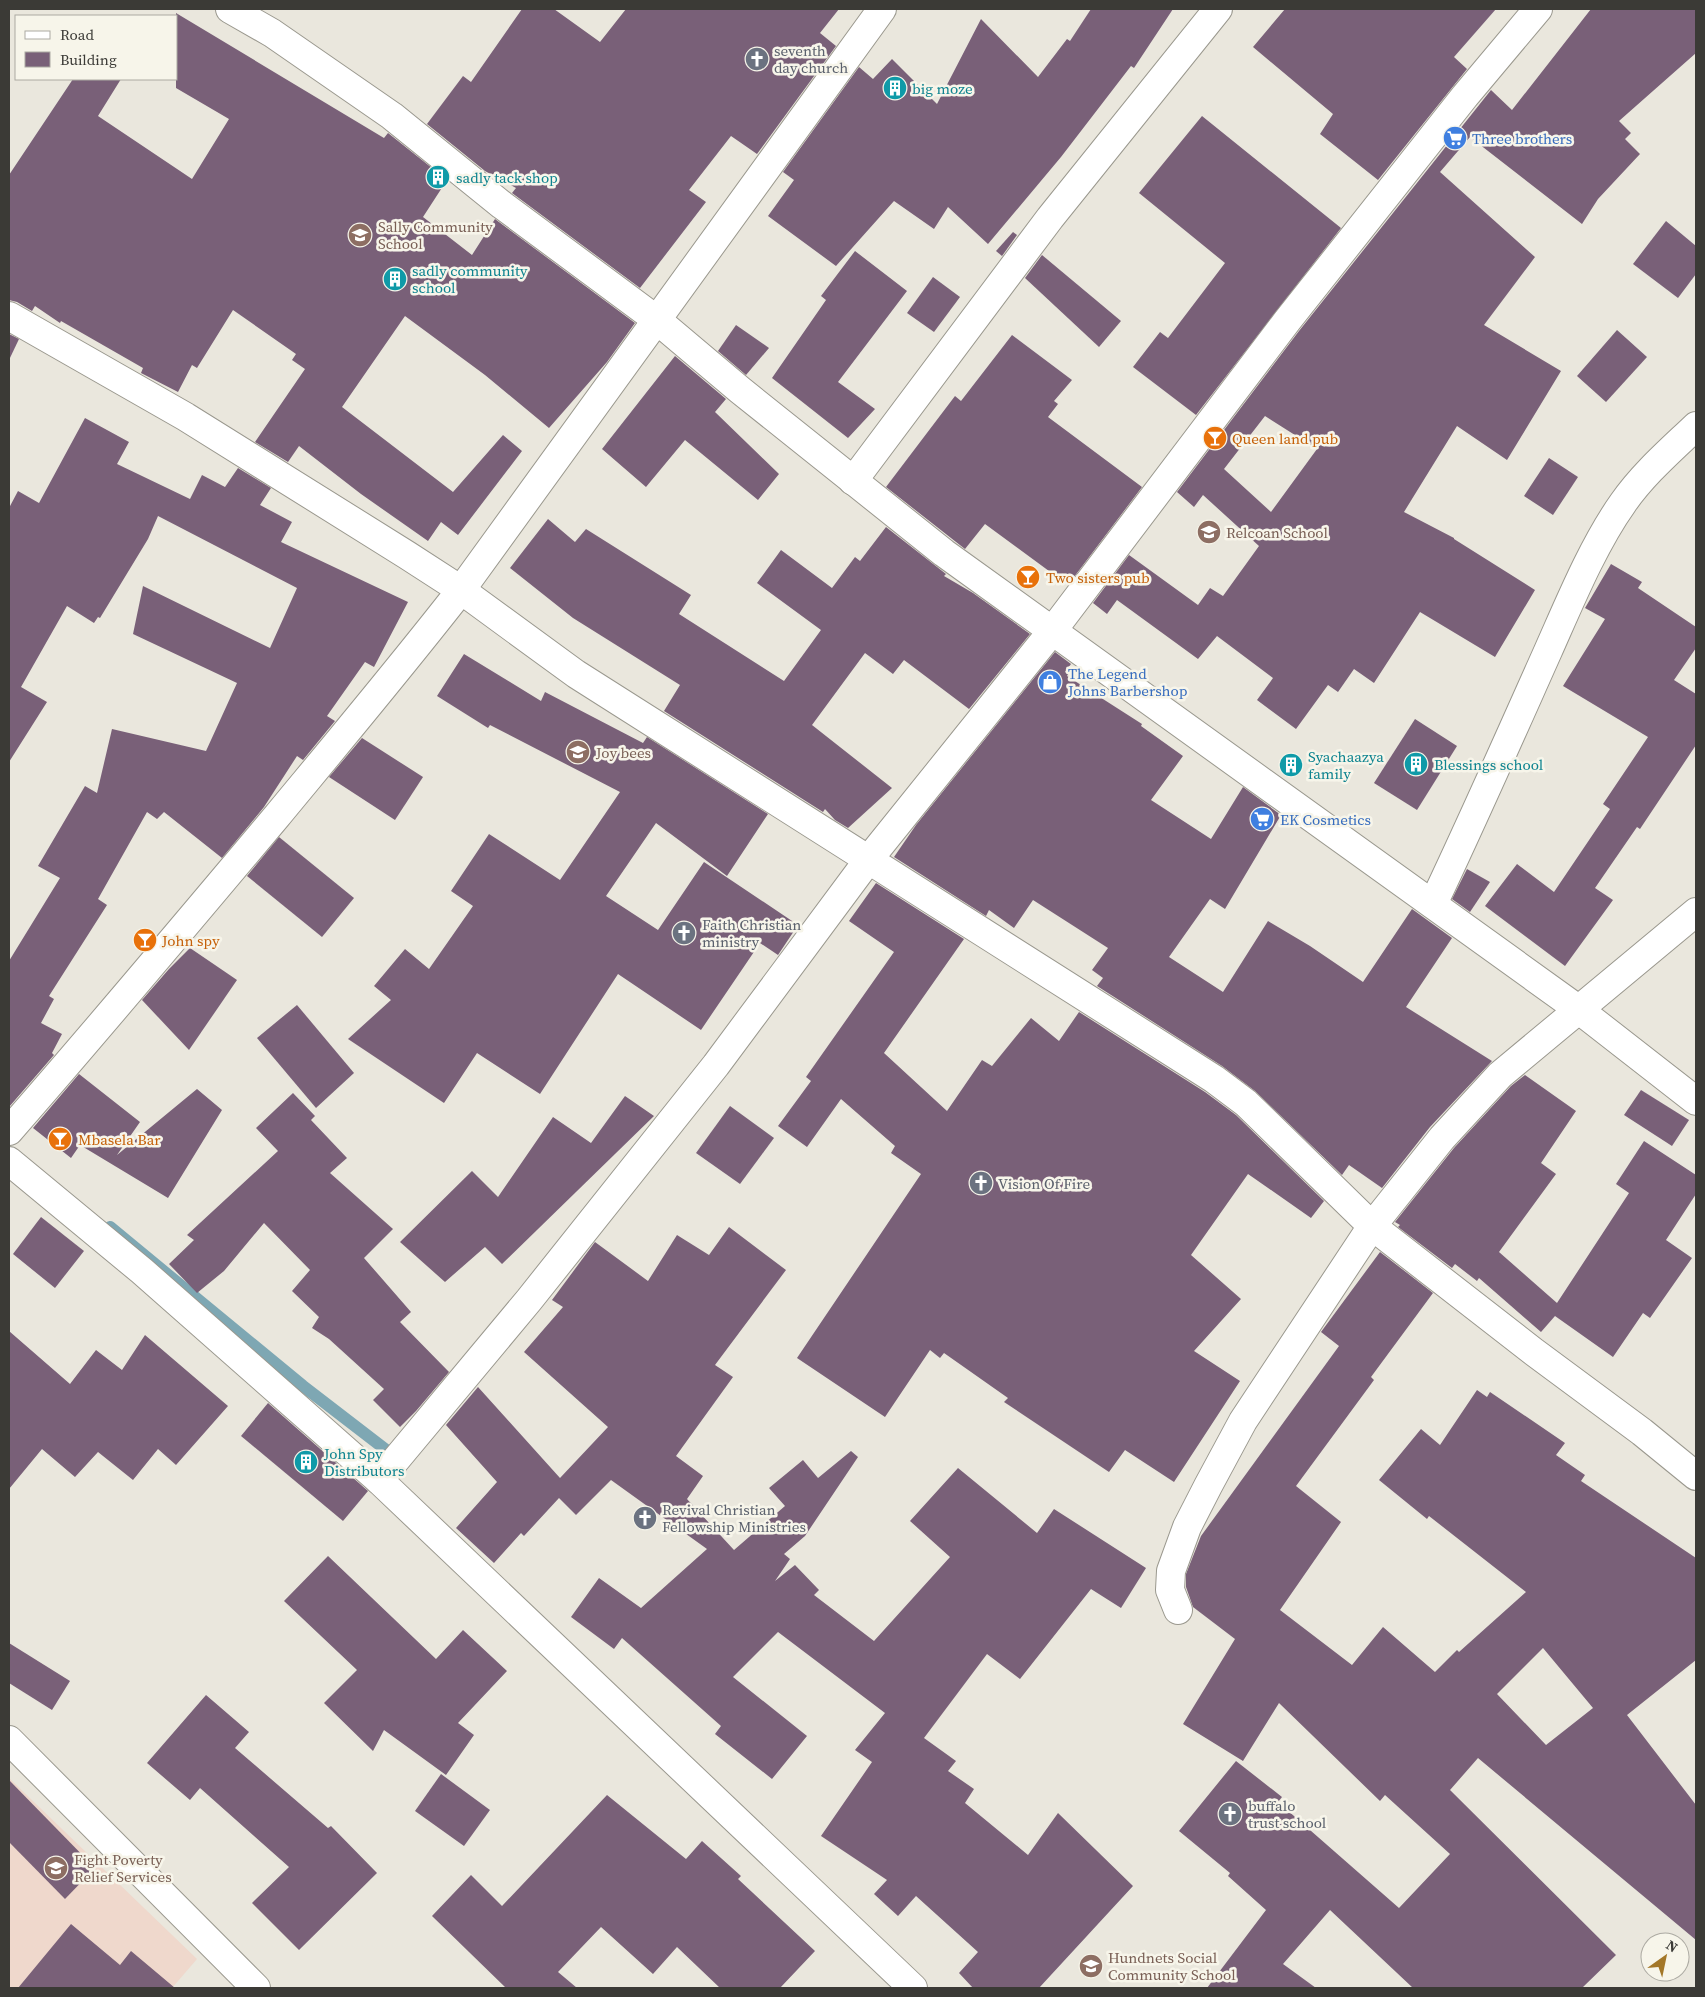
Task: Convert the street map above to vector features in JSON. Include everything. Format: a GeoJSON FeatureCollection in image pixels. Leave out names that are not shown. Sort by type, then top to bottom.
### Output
{"type":"FeatureCollection","features":[{"type":"Feature","properties":{"kind":"street"},"geometry":{"type":"LineString","coordinates":[[230,9],[272,32],[392,116],[502,205],[657,320],[944,553],[1578,1009],[1696,1101]]}},
{"type":"Feature","properties":{"kind":"street"},"geometry":{"type":"LineString","coordinates":[[9,1131],[104,1022],[406,661],[461,590],[882,9]]}},
{"type":"Feature","properties":{"kind":"street"},"geometry":{"type":"LineString","coordinates":[[853,481],[1050,218],[1218,9]]}},
{"type":"Feature","properties":{"kind":"street"},"geometry":{"type":"LineString","coordinates":[[379,1480],[529,1300],[716,1065],[869,859],[1052,630],[1287,322],[1465,96],[1538,9]]}},
{"type":"Feature","properties":{"kind":"street"},"geometry":{"type":"LineString","coordinates":[[9,316],[186,417],[461,590],[576,674],[1214,1079],[1246,1103],[1372,1226],[1534,1352],[1642,1432],[1696,1476]]}},
{"type":"Feature","properties":{"kind":"street"},"geometry":{"type":"LineString","coordinates":[[1433,904],[1567,608],[1608,527],[1623,502],[1647,474],[1696,426]]}},
{"type":"Feature","properties":{"kind":"street"},"geometry":{"type":"LineString","coordinates":[[1178,1610],[1170,1590],[1170,1571],[1187,1528],[1208,1486],[1243,1421],[1372,1226],[1442,1138],[1500,1075],[1696,912]]}},
{"type":"Feature","properties":{"kind":"street"},"geometry":{"type":"LineString","coordinates":[[9,1161],[142,1271],[379,1480],[913,1988]]}},
{"type":"Feature","properties":{"kind":"street"},"geometry":{"type":"LineString","coordinates":[[9,1740],[256,1988]]}},
{"type":"Feature","properties":{"kind":"shaded area","name":"Fight Poverty Relief Services"},"geometry":{"type":"Polygon","coordinates":[[[9,1778],[197,1959],[172,1988],[9,1988],[9,1778]]]}},
{"type":"Feature","properties":{"kind":"building"},"geometry":{"type":"Polygon","coordinates":[[[522,9],[554,9],[600,42],[626,9],[839,9],[820,33],[836,46],[757,154],[731,136],[689,190],[706,202],[640,288],[512,193],[516,188],[485,171],[427,124],[463,76],[471,82],[522,9]]]}},
{"type":"Feature","properties":{"kind":"building"},"geometry":{"type":"Polygon","coordinates":[[[1091,9],[1173,9],[1134,68],[1131,66],[1061,157],[988,244],[948,207],[934,229],[894,201],[836,266],[768,216],[794,180],[783,172],[859,67],[873,79],[892,59],[937,104],[981,19],[1038,77],[1067,39],[1070,41],[1091,9]]]}},
{"type":"Feature","properties":{"kind":"building"},"geometry":{"type":"Polygon","coordinates":[[[1285,9],[1496,9],[1454,57],[1467,69],[1378,180],[1320,134],[1333,114],[1253,47],[1285,9]]]}},
{"type":"Feature","properties":{"kind":"building"},"geometry":{"type":"Polygon","coordinates":[[[1591,9],[1696,9],[1696,53],[1619,121],[1631,133],[1625,139],[1640,154],[1598,199],[1582,224],[1470,137],[1440,172],[1535,257],[1484,325],[1561,371],[1507,460],[1457,426],[1404,512],[1454,538],[1535,590],[1495,657],[1420,612],[1374,683],[1354,669],[1338,692],[1328,685],[1296,729],[1257,700],[1273,678],[1217,636],[1198,659],[1117,600],[1107,614],[1093,603],[1129,555],[1198,605],[1210,588],[1223,596],[1259,546],[1203,495],[1194,507],[1177,492],[1299,331],[1491,90],[1512,110],[1591,9]],[[1265,416],[1224,469],[1271,512],[1317,449],[1265,416]]]}},
{"type":"Feature","properties":{"kind":"building"},"geometry":{"type":"Polygon","coordinates":[[[176,13],[384,138],[388,133],[447,180],[423,217],[472,255],[495,219],[635,323],[607,362],[549,428],[485,375],[405,316],[342,407],[453,492],[503,435],[522,451],[458,535],[441,522],[428,541],[361,494],[299,446],[288,462],[255,442],[305,369],[292,360],[296,354],[233,310],[197,368],[192,365],[178,392],[141,373],[143,368],[61,321],[60,323],[35,306],[32,311],[17,302],[9,300],[9,175],[72,80],[120,80],[98,116],[192,179],[229,119],[176,88],[176,80],[178,80],[178,15],[176,13]]]}},
{"type":"Feature","properties":{"kind":"building"},"geometry":{"type":"Polygon","coordinates":[[[1202,116],[1341,228],[1196,415],[1133,367],[1160,332],[1168,338],[1225,263],[1139,193],[1202,116]]]}},
{"type":"Feature","properties":{"kind":"building"},"geometry":{"type":"Polygon","coordinates":[[[1666,221],[1696,246],[1696,274],[1678,298],[1633,264],[1666,221]]]}},
{"type":"Feature","properties":{"kind":"building"},"geometry":{"type":"Polygon","coordinates":[[[1013,232],[1017,235],[1002,256],[996,251],[1013,232]]]}},
{"type":"Feature","properties":{"kind":"building"},"geometry":{"type":"Polygon","coordinates":[[[855,251],[907,291],[838,382],[875,409],[848,438],[772,378],[826,300],[821,296],[855,251]]]}},
{"type":"Feature","properties":{"kind":"building"},"geometry":{"type":"Polygon","coordinates":[[[1042,255],[1121,321],[1099,347],[1025,278],[1042,255]]]}},
{"type":"Feature","properties":{"kind":"building"},"geometry":{"type":"Polygon","coordinates":[[[933,277],[960,297],[934,332],[907,313],[933,277]]]}},
{"type":"Feature","properties":{"kind":"building"},"geometry":{"type":"Polygon","coordinates":[[[736,325],[769,348],[746,375],[718,351],[736,325]]]}},
{"type":"Feature","properties":{"kind":"building"},"geometry":{"type":"Polygon","coordinates":[[[1617,330],[1647,357],[1606,402],[1577,376],[1617,330]]]}},
{"type":"Feature","properties":{"kind":"building"},"geometry":{"type":"Polygon","coordinates":[[[9,334],[19,339],[9,360],[9,334]]]}},
{"type":"Feature","properties":{"kind":"building"},"geometry":{"type":"Polygon","coordinates":[[[1012,335],[1072,380],[1054,401],[1058,404],[1048,417],[1142,487],[1068,585],[985,524],[965,549],[886,487],[955,396],[961,401],[1012,335]]]}},
{"type":"Feature","properties":{"kind":"building"},"geometry":{"type":"Polygon","coordinates":[[[675,356],[726,399],[715,412],[779,474],[758,500],[685,440],[646,487],[602,449],[675,356]]]}},
{"type":"Feature","properties":{"kind":"building"},"geometry":{"type":"Polygon","coordinates":[[[85,418],[129,442],[117,464],[190,499],[202,475],[225,487],[238,468],[271,488],[260,505],[292,522],[281,542],[408,602],[374,667],[365,662],[327,716],[335,721],[303,760],[297,756],[264,807],[222,858],[164,812],[157,819],[147,812],[98,899],[107,905],[49,996],[54,999],[41,1023],[62,1034],[52,1053],[54,1055],[9,1107],[9,961],[60,878],[38,866],[85,786],[97,793],[112,729],[206,751],[237,683],[133,634],[143,586],[270,648],[297,588],[158,516],[148,539],[100,618],[98,617],[94,623],[67,606],[21,687],[47,702],[9,762],[9,508],[18,491],[39,503],[85,418]]]}},
{"type":"Feature","properties":{"kind":"building"},"geometry":{"type":"Polygon","coordinates":[[[1549,458],[1578,477],[1553,515],[1524,496],[1549,458]]]}},
{"type":"Feature","properties":{"kind":"building"},"geometry":{"type":"Polygon","coordinates":[[[548,519],[575,542],[586,529],[691,595],[679,614],[784,681],[821,630],[757,583],[781,550],[832,588],[855,557],[860,561],[886,527],[946,574],[944,576],[973,593],[1030,634],[969,709],[904,660],[893,674],[865,653],[812,725],[892,788],[848,828],[835,820],[825,809],[823,812],[664,711],[680,685],[573,618],[510,568],[548,519]]]}},
{"type":"Feature","properties":{"kind":"building"},"geometry":{"type":"Polygon","coordinates":[[[1611,564],[1642,582],[1638,588],[1696,627],[1696,648],[1674,680],[1696,694],[1696,745],[1640,829],[1637,827],[1595,888],[1613,900],[1565,966],[1485,906],[1517,864],[1554,892],[1610,809],[1603,804],[1648,737],[1563,686],[1605,619],[1585,608],[1611,564]]]}},
{"type":"Feature","properties":{"kind":"building"},"geometry":{"type":"Polygon","coordinates":[[[1055,652],[1071,664],[1065,672],[1068,674],[1067,676],[1142,724],[1141,726],[1183,756],[1151,800],[1211,839],[1243,787],[1281,815],[1225,909],[1210,899],[1169,957],[1223,992],[1268,921],[1310,946],[1363,982],[1412,909],[1452,938],[1406,1007],[1492,1061],[1430,1127],[1382,1188],[1349,1165],[1342,1175],[1255,1091],[1222,1066],[1097,986],[1103,978],[1092,970],[1108,948],[1033,900],[1014,928],[989,910],[986,916],[894,857],[916,825],[1055,652]]]}},
{"type":"Feature","properties":{"kind":"building"},"geometry":{"type":"Polygon","coordinates":[[[464,654],[541,701],[545,692],[643,743],[647,737],[768,814],[727,876],[656,823],[606,896],[658,930],[704,862],[798,925],[778,955],[760,943],[701,1030],[618,974],[540,1094],[477,1053],[444,1103],[348,1039],[391,1000],[374,986],[405,949],[429,969],[473,906],[451,891],[489,834],[560,880],[620,792],[490,725],[488,728],[437,696],[464,654]]]}},
{"type":"Feature","properties":{"kind":"building","name":"Blessings school"},"geometry":{"type":"Polygon","coordinates":[[[1415,719],[1457,746],[1417,810],[1374,783],[1415,719]]]}},
{"type":"Feature","properties":{"kind":"building"},"geometry":{"type":"Polygon","coordinates":[[[362,738],[423,777],[395,820],[329,777],[362,738]]]}},
{"type":"Feature","properties":{"kind":"building"},"geometry":{"type":"Polygon","coordinates":[[[279,837],[354,898],[322,937],[247,876],[279,837]]]}},
{"type":"Feature","properties":{"kind":"building"},"geometry":{"type":"Polygon","coordinates":[[[1467,869],[1490,882],[1470,912],[1452,899],[1467,869]]]}},
{"type":"Feature","properties":{"kind":"building"},"geometry":{"type":"Polygon","coordinates":[[[876,883],[964,939],[884,1053],[947,1111],[982,1060],[992,1066],[1031,1018],[1059,1041],[1079,1012],[1205,1092],[1236,1115],[1324,1201],[1311,1218],[1248,1174],[1191,1255],[1241,1299],[1194,1351],[1240,1381],[1174,1482],[1125,1450],[1109,1472],[1004,1402],[1008,1398],[944,1353],[940,1358],[930,1350],[885,1417],[797,1358],[921,1174],[891,1153],[895,1146],[841,1099],[807,1147],[778,1126],[811,1081],[806,1077],[894,952],[849,921],[876,883]]]}},
{"type":"Feature","properties":{"kind":"building"},"geometry":{"type":"Polygon","coordinates":[[[190,948],[237,980],[189,1050],[142,1000],[190,948]]]}},
{"type":"Feature","properties":{"kind":"building"},"geometry":{"type":"Polygon","coordinates":[[[297,1005],[354,1073],[316,1108],[257,1038],[297,1005]]]}},
{"type":"Feature","properties":{"kind":"building"},"geometry":{"type":"Polygon","coordinates":[[[79,1074],[140,1122],[117,1155],[197,1089],[222,1110],[168,1198],[80,1145],[71,1158],[33,1128],[79,1074]]]}},
{"type":"Feature","properties":{"kind":"building"},"geometry":{"type":"Polygon","coordinates":[[[1525,1075],[1576,1111],[1541,1163],[1556,1174],[1499,1252],[1557,1303],[1629,1193],[1616,1184],[1644,1141],[1696,1175],[1696,1194],[1666,1240],[1692,1258],[1650,1318],[1643,1313],[1613,1357],[1555,1316],[1541,1332],[1479,1278],[1477,1281],[1455,1264],[1452,1268],[1398,1227],[1400,1225],[1395,1222],[1454,1148],[1511,1086],[1525,1075]]]}},
{"type":"Feature","properties":{"kind":"building"},"geometry":{"type":"Polygon","coordinates":[[[1641,1090],[1689,1120],[1672,1146],[1624,1115],[1641,1090]]]}},
{"type":"Feature","properties":{"kind":"building"},"geometry":{"type":"Polygon","coordinates":[[[293,1093],[315,1116],[311,1120],[347,1158],[330,1173],[393,1229],[364,1258],[411,1312],[400,1322],[449,1372],[400,1427],[373,1400],[384,1389],[329,1339],[312,1328],[319,1317],[292,1291],[310,1270],[264,1223],[224,1271],[197,1293],[169,1264],[194,1240],[187,1235],[278,1151],[256,1128],[293,1093]]]}},
{"type":"Feature","properties":{"kind":"building"},"geometry":{"type":"Polygon","coordinates":[[[625,1096],[654,1116],[502,1264],[485,1247],[445,1282],[400,1242],[472,1171],[498,1197],[553,1117],[591,1143],[625,1096]]]}},
{"type":"Feature","properties":{"kind":"building"},"geometry":{"type":"Polygon","coordinates":[[[730,1106],[774,1138],[740,1184],[696,1153],[730,1106]]]}},
{"type":"Feature","properties":{"kind":"building"},"geometry":{"type":"Polygon","coordinates":[[[41,1217],[84,1251],[55,1288],[13,1254],[41,1217]]]}},
{"type":"Feature","properties":{"kind":"building"},"geometry":{"type":"Polygon","coordinates":[[[729,1227],[786,1270],[715,1365],[733,1377],[676,1456],[703,1476],[687,1499],[734,1550],[785,1506],[769,1488],[803,1460],[818,1478],[851,1451],[858,1457],[805,1536],[784,1554],[790,1559],[775,1581],[795,1565],[819,1590],[814,1595],[874,1641],[950,1557],[910,1521],[958,1468],[1037,1533],[1054,1509],[1146,1568],[1121,1608],[1091,1589],[1020,1679],[987,1654],[924,1738],[956,1761],[948,1771],[974,1789],[965,1803],[1028,1855],[1058,1813],[1133,1886],[1039,1988],[973,1988],[959,1973],[978,1952],[916,1896],[898,1916],[874,1894],[887,1880],[821,1836],[872,1762],[855,1750],[885,1713],[778,1632],[733,1677],[807,1736],[772,1779],[715,1734],[721,1726],[622,1638],[614,1649],[571,1617],[599,1578],[641,1608],[707,1549],[611,1480],[576,1515],[559,1498],[524,1536],[521,1533],[494,1563],[456,1528],[497,1482],[446,1425],[478,1387],[560,1478],[608,1427],[524,1352],[563,1307],[552,1300],[595,1242],[648,1281],[677,1235],[709,1255],[729,1227]]]}},
{"type":"Feature","properties":{"kind":"building"},"geometry":{"type":"Polygon","coordinates":[[[1380,1252],[1433,1293],[1371,1377],[1374,1380],[1296,1486],[1341,1522],[1280,1610],[1352,1665],[1383,1627],[1435,1672],[1457,1650],[1459,1652],[1526,1592],[1429,1516],[1427,1519],[1379,1480],[1421,1429],[1440,1445],[1477,1390],[1487,1397],[1490,1392],[1565,1443],[1556,1455],[1585,1475],[1581,1481],[1696,1558],[1696,1660],[1627,1715],[1696,1805],[1696,1940],[1690,1935],[1690,1932],[1686,1932],[1478,1758],[1450,1790],[1616,1955],[1582,1988],[1413,1988],[1330,1910],[1283,1964],[1316,1988],[1207,1988],[1266,1910],[1228,1876],[1230,1873],[1179,1831],[1236,1761],[1282,1797],[1278,1802],[1399,1908],[1450,1854],[1385,1795],[1380,1801],[1279,1703],[1243,1761],[1183,1724],[1235,1639],[1193,1607],[1186,1587],[1186,1574],[1201,1536],[1339,1346],[1321,1332],[1380,1252]],[[1543,1648],[1497,1694],[1546,1745],[1593,1708],[1543,1648]]]}},
{"type":"Feature","properties":{"kind":"building"},"geometry":{"type":"Polygon","coordinates":[[[9,1331],[70,1384],[96,1350],[122,1370],[145,1335],[228,1406],[176,1465],[158,1449],[133,1480],[98,1452],[75,1477],[42,1449],[9,1489],[9,1331]]]}},
{"type":"Feature","properties":{"kind":"building","name":"John Spy Distributors"},"geometry":{"type":"Polygon","coordinates":[[[268,1403],[368,1491],[343,1521],[241,1436],[268,1403]]]}},
{"type":"Feature","properties":{"kind":"building"},"geometry":{"type":"Polygon","coordinates":[[[328,1556],[436,1659],[463,1630],[507,1671],[458,1723],[474,1735],[446,1775],[384,1730],[373,1751],[324,1703],[357,1670],[284,1601],[328,1556]]]}},
{"type":"Feature","properties":{"kind":"building"},"geometry":{"type":"Polygon","coordinates":[[[9,1643],[70,1681],[52,1710],[9,1683],[9,1643]]]}},
{"type":"Feature","properties":{"kind":"building"},"geometry":{"type":"Polygon","coordinates":[[[206,1695],[249,1732],[235,1748],[328,1828],[331,1826],[377,1873],[299,1950],[252,1903],[289,1867],[200,1788],[190,1800],[147,1763],[206,1695]]]}},
{"type":"Feature","properties":{"kind":"building"},"geometry":{"type":"Polygon","coordinates":[[[441,1774],[490,1810],[464,1846],[415,1811],[441,1774]]]}},
{"type":"Feature","properties":{"kind":"building","name":"Fight Poverty Relief Services"},"geometry":{"type":"Polygon","coordinates":[[[9,1780],[95,1868],[65,1899],[9,1842],[9,1780]]]}},
{"type":"Feature","properties":{"kind":"building"},"geometry":{"type":"Polygon","coordinates":[[[607,1795],[686,1859],[702,1841],[741,1876],[738,1879],[815,1951],[780,1988],[720,1988],[677,1947],[653,1974],[601,1927],[558,1972],[577,1988],[506,1988],[432,1916],[471,1875],[502,1906],[607,1795]]]}},
{"type":"Feature","properties":{"kind":"building"},"geometry":{"type":"Polygon","coordinates":[[[71,1924],[120,1965],[131,1951],[175,1988],[18,1988],[71,1924]]]}},
{"type":"Feature","properties":{"kind":"waterway"},"geometry":{"type":"LineString","coordinates":[[110,1227],[303,1386],[394,1456]]}},
{"type":"Feature","properties":{"kind":"place","name":"seventh day church"},"geometry":{"type":"Point","coordinates":[757,59]}},
{"type":"Feature","properties":{"kind":"place","name":"big moze"},"geometry":{"type":"Point","coordinates":[895,88]}},
{"type":"Feature","properties":{"kind":"place","name":"Three brothers"},"geometry":{"type":"Point","coordinates":[1455,138]}},
{"type":"Feature","properties":{"kind":"place","name":"sadly tack shop"},"geometry":{"type":"Point","coordinates":[438,177]}},
{"type":"Feature","properties":{"kind":"place","name":"Sally Community School"},"geometry":{"type":"Point","coordinates":[360,235]}},
{"type":"Feature","properties":{"kind":"place","name":"sadly community school"},"geometry":{"type":"Point","coordinates":[395,279]}},
{"type":"Feature","properties":{"kind":"place","name":"Queen land pub"},"geometry":{"type":"Point","coordinates":[1215,438]}},
{"type":"Feature","properties":{"kind":"place","name":"Relcoan School"},"geometry":{"type":"Point","coordinates":[1209,532]}},
{"type":"Feature","properties":{"kind":"place","name":"Two sisters pub"},"geometry":{"type":"Point","coordinates":[1028,577]}},
{"type":"Feature","properties":{"kind":"place","name":"The Legend Johns Barbershop"},"geometry":{"type":"Point","coordinates":[1050,682]}},
{"type":"Feature","properties":{"kind":"place","name":"Joy bees"},"geometry":{"type":"Point","coordinates":[578,752]}},
{"type":"Feature","properties":{"kind":"place","name":"Blessings school"},"geometry":{"type":"Point","coordinates":[1416,764]}},
{"type":"Feature","properties":{"kind":"place","name":"Syachaazya family"},"geometry":{"type":"Point","coordinates":[1291,765]}},
{"type":"Feature","properties":{"kind":"place","name":"EK Cosmetics"},"geometry":{"type":"Point","coordinates":[1262,819]}},
{"type":"Feature","properties":{"kind":"place","name":"Faith Christian ministry"},"geometry":{"type":"Point","coordinates":[684,933]}},
{"type":"Feature","properties":{"kind":"place","name":"John spy"},"geometry":{"type":"Point","coordinates":[145,940]}},
{"type":"Feature","properties":{"kind":"place","name":"Mbasela Bar"},"geometry":{"type":"Point","coordinates":[60,1139]}},
{"type":"Feature","properties":{"kind":"place","name":"Vision Of Fire"},"geometry":{"type":"Point","coordinates":[981,1183]}},
{"type":"Feature","properties":{"kind":"place","name":"John Spy Distributors"},"geometry":{"type":"Point","coordinates":[306,1462]}},
{"type":"Feature","properties":{"kind":"place","name":"Revival Christian Fellowship Ministries"},"geometry":{"type":"Point","coordinates":[645,1518]}},
{"type":"Feature","properties":{"kind":"place","name":"buffalo trust school"},"geometry":{"type":"Point","coordinates":[1230,1814]}},
{"type":"Feature","properties":{"kind":"place","name":"Fight Poverty Relief Services"},"geometry":{"type":"Point","coordinates":[56,1868]}},
{"type":"Feature","properties":{"kind":"place","name":"Hundnets Social Community School"},"geometry":{"type":"Point","coordinates":[1091,1966]}}]}
